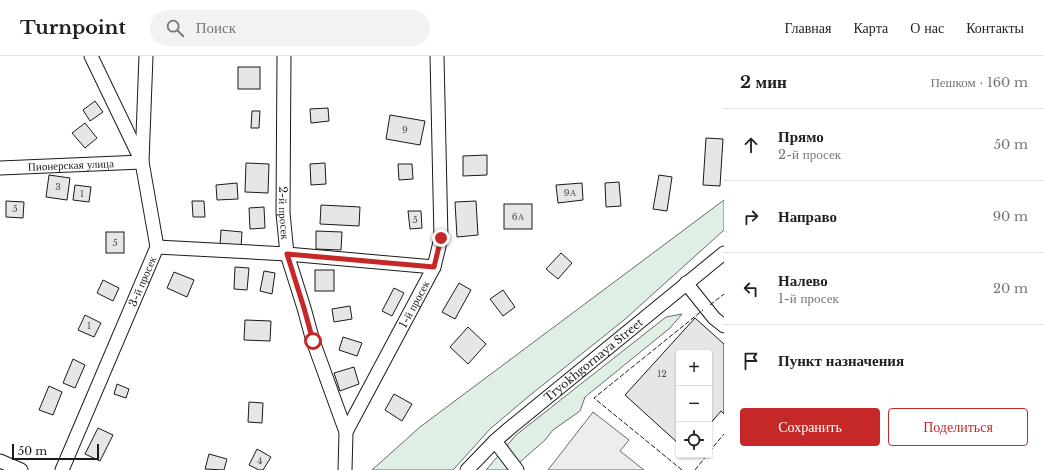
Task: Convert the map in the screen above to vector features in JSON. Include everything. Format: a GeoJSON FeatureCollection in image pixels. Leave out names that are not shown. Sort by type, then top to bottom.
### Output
{"type":"FeatureCollection","features":[{"type":"Feature","properties":{"kind":"street"},"geometry":{"type":"LineString","coordinates":[[91,56],[142,162]]}},
{"type":"Feature","properties":{"kind":"street","name":"3-й просек"},"geometry":{"type":"LineString","coordinates":[[62,470],[157,247],[142,162],[146,56]]}},
{"type":"Feature","properties":{"kind":"street","name":"2-й просек"},"geometry":{"type":"LineString","coordinates":[[284,56],[283,213],[287,254],[313,341],[346,432]]}},
{"type":"Feature","properties":{"kind":"street","name":"1-й просек"},"geometry":{"type":"LineString","coordinates":[[345,470],[346,432],[434,267],[441,238],[437,56]]}},
{"type":"Feature","properties":{"kind":"street","name":"Пионерская улица"},"geometry":{"type":"LineString","coordinates":[[0,168],[142,162]]}},
{"type":"Feature","properties":{"kind":"street"},"geometry":{"type":"LineString","coordinates":[[157,247],[287,254],[434,267]]}},
{"type":"Feature","properties":{"kind":"street","name":"Tryokhgornaya Street"},"geometry":{"type":"LineString","coordinates":[[467,470],[495,441],[724,253]]}},
{"type":"Feature","properties":{"kind":"street"},"geometry":{"type":"LineString","coordinates":[[686,283],[714,318],[724,326]]}},
{"type":"Feature","properties":{"kind":"street"},"geometry":{"type":"LineString","coordinates":[[495,441],[517,470]]}},
{"type":"Feature","properties":{"kind":"street"},"geometry":{"type":"LineString","coordinates":[[0,461],[21,470]]}},
{"type":"Feature","properties":{"kind":"green space"},"geometry":{"type":"Polygon","coordinates":[[[724,200],[724,230],[624,320],[490,429],[453,470],[372,470],[420,427],[724,200]]]}},
{"type":"Feature","properties":{"kind":"green space"},"geometry":{"type":"Polygon","coordinates":[[[682,314],[670,328],[585,397],[580,411],[553,430],[545,440],[511,470],[486,470],[516,435],[666,317],[682,314]]]}},
{"type":"Feature","properties":{"kind":"shaded area"},"geometry":{"type":"Polygon","coordinates":[[[593,412],[629,440],[620,451],[644,470],[548,470],[593,412]]]}},
{"type":"Feature","properties":{"kind":"building"},"geometry":{"type":"Polygon","coordinates":[[[238,67],[260,67],[260,89],[238,89],[238,67]]]}},
{"type":"Feature","properties":{"kind":"building"},"geometry":{"type":"Polygon","coordinates":[[[95,101],[103,112],[90,121],[83,110],[95,101]]]}},
{"type":"Feature","properties":{"kind":"building"},"geometry":{"type":"Polygon","coordinates":[[[328,108],[329,121],[311,123],[310,109],[328,108]]]}},
{"type":"Feature","properties":{"kind":"building"},"geometry":{"type":"Polygon","coordinates":[[[252,111],[260,111],[259,128],[251,128],[252,111]]]}},
{"type":"Feature","properties":{"kind":"building"},"geometry":{"type":"Polygon","coordinates":[[[390,115],[425,121],[420,145],[386,139],[390,115]]]}},
{"type":"Feature","properties":{"kind":"building"},"geometry":{"type":"Polygon","coordinates":[[[85,123],[97,138],[85,148],[72,133],[85,123]]]}},
{"type":"Feature","properties":{"kind":"building"},"geometry":{"type":"Polygon","coordinates":[[[706,138],[723,139],[720,186],[703,185],[706,138]]]}},
{"type":"Feature","properties":{"kind":"building"},"geometry":{"type":"Polygon","coordinates":[[[487,155],[487,175],[463,176],[463,156],[487,155]]]}},
{"type":"Feature","properties":{"kind":"building"},"geometry":{"type":"Polygon","coordinates":[[[246,163],[269,164],[268,193],[245,192],[246,163]]]}},
{"type":"Feature","properties":{"kind":"building"},"geometry":{"type":"Polygon","coordinates":[[[325,163],[326,184],[311,185],[310,164],[325,163]]]}},
{"type":"Feature","properties":{"kind":"building"},"geometry":{"type":"Polygon","coordinates":[[[398,164],[412,164],[413,179],[399,180],[398,164]]]}},
{"type":"Feature","properties":{"kind":"building"},"geometry":{"type":"Polygon","coordinates":[[[49,175],[70,178],[67,200],[46,197],[49,175]]]}},
{"type":"Feature","properties":{"kind":"building"},"geometry":{"type":"Polygon","coordinates":[[[659,175],[672,177],[667,211],[653,209],[659,175]]]}},
{"type":"Feature","properties":{"kind":"building"},"geometry":{"type":"Polygon","coordinates":[[[619,182],[621,206],[606,207],[605,183],[619,182]]]}},
{"type":"Feature","properties":{"kind":"building"},"geometry":{"type":"Polygon","coordinates":[[[237,183],[238,199],[217,200],[216,185],[237,183]]]}},
{"type":"Feature","properties":{"kind":"building"},"geometry":{"type":"Polygon","coordinates":[[[582,183],[583,200],[558,203],[556,185],[582,183]]]}},
{"type":"Feature","properties":{"kind":"building"},"geometry":{"type":"Polygon","coordinates":[[[75,185],[91,187],[89,202],[73,200],[75,185]]]}},
{"type":"Feature","properties":{"kind":"building"},"geometry":{"type":"Polygon","coordinates":[[[6,201],[24,202],[23,218],[6,217],[6,201]]]}},
{"type":"Feature","properties":{"kind":"building"},"geometry":{"type":"Polygon","coordinates":[[[192,201],[204,201],[205,217],[193,217],[192,201]]]}},
{"type":"Feature","properties":{"kind":"building"},"geometry":{"type":"Polygon","coordinates":[[[476,201],[478,235],[457,237],[455,202],[476,201]]]}},
{"type":"Feature","properties":{"kind":"building"},"geometry":{"type":"Polygon","coordinates":[[[504,204],[532,204],[532,229],[504,229],[504,204]]]}},
{"type":"Feature","properties":{"kind":"building"},"geometry":{"type":"Polygon","coordinates":[[[321,205],[360,207],[359,226],[320,224],[321,205]]]}},
{"type":"Feature","properties":{"kind":"building"},"geometry":{"type":"Polygon","coordinates":[[[264,207],[265,228],[250,229],[249,208],[264,207]]]}},
{"type":"Feature","properties":{"kind":"building"},"geometry":{"type":"Polygon","coordinates":[[[408,211],[421,211],[422,228],[410,229],[408,211]]]}},
{"type":"Feature","properties":{"kind":"building"},"geometry":{"type":"Polygon","coordinates":[[[221,230],[242,232],[241,247],[220,246],[221,230]]]}},
{"type":"Feature","properties":{"kind":"building"},"geometry":{"type":"Polygon","coordinates":[[[316,231],[342,232],[341,250],[316,249],[316,231]]]}},
{"type":"Feature","properties":{"kind":"building"},"geometry":{"type":"Polygon","coordinates":[[[106,232],[124,232],[124,253],[106,253],[106,232]]]}},
{"type":"Feature","properties":{"kind":"building"},"geometry":{"type":"Polygon","coordinates":[[[561,253],[572,263],[558,279],[546,269],[561,253]]]}},
{"type":"Feature","properties":{"kind":"building"},"geometry":{"type":"Polygon","coordinates":[[[235,267],[249,268],[247,290],[234,289],[235,267]]]}},
{"type":"Feature","properties":{"kind":"building"},"geometry":{"type":"Polygon","coordinates":[[[315,270],[334,270],[334,291],[315,291],[315,270]]]}},
{"type":"Feature","properties":{"kind":"building"},"geometry":{"type":"Polygon","coordinates":[[[264,271],[275,273],[272,294],[260,291],[264,271]]]}},
{"type":"Feature","properties":{"kind":"building"},"geometry":{"type":"Polygon","coordinates":[[[174,272],[194,280],[187,297],[167,288],[174,272]]]}},
{"type":"Feature","properties":{"kind":"building"},"geometry":{"type":"Polygon","coordinates":[[[103,280],[119,288],[113,301],[97,293],[103,280]]]}},
{"type":"Feature","properties":{"kind":"building"},"geometry":{"type":"Polygon","coordinates":[[[459,283],[471,290],[455,319],[442,312],[459,283]]]}},
{"type":"Feature","properties":{"kind":"building"},"geometry":{"type":"Polygon","coordinates":[[[394,288],[404,293],[392,316],[382,311],[394,288]]]}},
{"type":"Feature","properties":{"kind":"building"},"geometry":{"type":"Polygon","coordinates":[[[503,290],[515,307],[503,316],[490,299],[503,290]]]}},
{"type":"Feature","properties":{"kind":"building"},"geometry":{"type":"Polygon","coordinates":[[[350,306],[352,319],[334,322],[332,309],[350,306]]]}},
{"type":"Feature","properties":{"kind":"building"},"geometry":{"type":"Polygon","coordinates":[[[85,315],[101,323],[94,337],[78,330],[85,315]]]}},
{"type":"Feature","properties":{"kind":"building"},"geometry":{"type":"Polygon","coordinates":[[[695,318],[724,344],[724,414],[721,411],[712,422],[712,350],[676,350],[676,441],[625,395],[695,318]]]}},
{"type":"Feature","properties":{"kind":"building"},"geometry":{"type":"Polygon","coordinates":[[[245,320],[271,321],[270,341],[244,340],[245,320]]]}},
{"type":"Feature","properties":{"kind":"building"},"geometry":{"type":"Polygon","coordinates":[[[468,327],[486,344],[468,364],[450,347],[468,327]]]}},
{"type":"Feature","properties":{"kind":"building"},"geometry":{"type":"Polygon","coordinates":[[[343,337],[362,343],[357,356],[339,350],[343,337]]]}},
{"type":"Feature","properties":{"kind":"building"},"geometry":{"type":"Polygon","coordinates":[[[73,359],[85,365],[75,388],[63,383],[73,359]]]}},
{"type":"Feature","properties":{"kind":"building"},"geometry":{"type":"Polygon","coordinates":[[[354,367],[359,384],[340,391],[334,373],[354,367]]]}},
{"type":"Feature","properties":{"kind":"building"},"geometry":{"type":"Polygon","coordinates":[[[117,384],[129,389],[126,398],[114,394],[117,384]]]}},
{"type":"Feature","properties":{"kind":"building"},"geometry":{"type":"Polygon","coordinates":[[[49,386],[62,392],[53,415],[39,410],[49,386]]]}},
{"type":"Feature","properties":{"kind":"building"},"geometry":{"type":"Polygon","coordinates":[[[394,394],[412,404],[402,421],[385,410],[394,394]]]}},
{"type":"Feature","properties":{"kind":"building"},"geometry":{"type":"Polygon","coordinates":[[[249,402],[263,403],[262,423],[248,422],[249,402]]]}},
{"type":"Feature","properties":{"kind":"building"},"geometry":{"type":"Polygon","coordinates":[[[98,428],[113,435],[100,461],[85,454],[98,428]]]}},
{"type":"Feature","properties":{"kind":"building"},"geometry":{"type":"Polygon","coordinates":[[[257,449],[271,457],[263,470],[259,470],[249,465],[257,449]]]}},
{"type":"Feature","properties":{"kind":"building"},"geometry":{"type":"Polygon","coordinates":[[[209,454],[227,459],[224,470],[205,469],[209,454]]]}},
{"type":"Feature","properties":{"kind":"fence"},"geometry":{"type":"LineString","coordinates":[[710,305],[724,294]]}},
{"type":"Feature","properties":{"kind":"fence"},"geometry":{"type":"LineString","coordinates":[[682,470],[594,398],[703,310]]}},
{"type":"Feature","properties":{"kind":"fence"},"geometry":{"type":"LineString","coordinates":[[712,448],[724,434]]}},
{"type":"Feature","properties":{"kind":"fence"},"geometry":{"type":"LineString","coordinates":[[695,470],[705,458]]}},
{"type":"Feature","properties":{"kind":"route"},"geometry":{"type":"LineString","coordinates":[[313,341],[287,254],[434,267],[441,238]]}}]}
